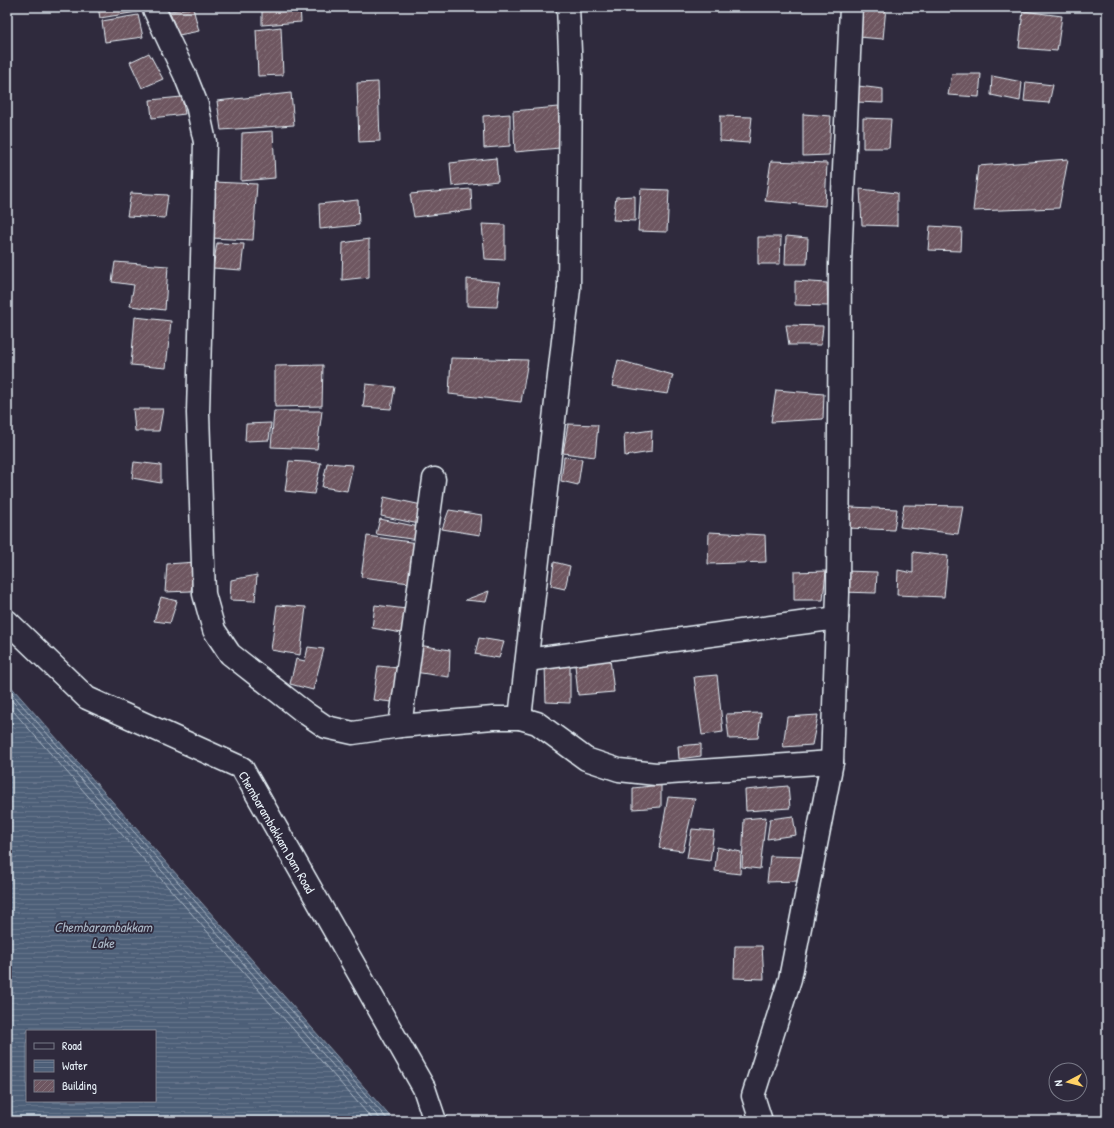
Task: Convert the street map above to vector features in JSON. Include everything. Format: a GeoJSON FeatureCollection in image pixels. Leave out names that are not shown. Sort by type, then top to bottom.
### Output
{"type":"FeatureCollection","features":[{"type":"Feature","properties":{"kind":"street"},"geometry":{"type":"LineString","coordinates":[[153,7],[186,76],[197,105],[205,142],[198,413],[204,594],[214,630],[230,654],[304,712],[326,727],[353,733],[400,726],[493,718],[520,718],[537,723],[586,759],[619,770],[656,774],[832,762]]}},
{"type":"Feature","properties":{"kind":"street"},"geometry":{"type":"LineString","coordinates":[[520,718],[569,288],[571,74],[568,7]]}},
{"type":"Feature","properties":{"kind":"street"},"geometry":{"type":"LineString","coordinates":[[761,1121],[754,1096],[790,979],[832,762],[837,618],[840,263],[851,7]]}},
{"type":"Feature","properties":{"kind":"street"},"geometry":{"type":"LineString","coordinates":[[400,726],[434,479]]}},
{"type":"Feature","properties":{"kind":"street"},"geometry":{"type":"LineString","coordinates":[[527,660],[837,618]]}},
{"type":"Feature","properties":{"kind":"street","name":"Chembarambakkam Dam Road"},"geometry":{"type":"LineString","coordinates":[[7,621],[87,698],[242,768],[424,1088],[435,1121]]}},
{"type":"Feature","properties":{"kind":"water","name":"Chembarambakkam Lake"},"geometry":{"type":"Polygon","coordinates":[[[7,682],[394,1121],[7,1121],[7,682]]]}},
{"type":"Feature","properties":{"kind":"building"},"geometry":{"type":"Polygon","coordinates":[[[98,7],[136,7],[137,12],[100,18],[98,7]]]}},
{"type":"Feature","properties":{"kind":"building"},"geometry":{"type":"Polygon","coordinates":[[[262,7],[300,7],[301,22],[262,25],[262,7]]]}},
{"type":"Feature","properties":{"kind":"building"},"geometry":{"type":"Polygon","coordinates":[[[862,7],[886,7],[883,39],[858,37],[862,7]]]}},
{"type":"Feature","properties":{"kind":"building"},"geometry":{"type":"Polygon","coordinates":[[[193,8],[199,31],[179,35],[169,11],[193,8]]]}},
{"type":"Feature","properties":{"kind":"building"},"geometry":{"type":"Polygon","coordinates":[[[1023,11],[1062,16],[1057,51],[1019,48],[1023,11]]]}},
{"type":"Feature","properties":{"kind":"building"},"geometry":{"type":"Polygon","coordinates":[[[138,15],[143,37],[105,42],[102,21],[138,15]]]}},
{"type":"Feature","properties":{"kind":"building"},"geometry":{"type":"Polygon","coordinates":[[[281,27],[283,75],[258,76],[256,30],[281,27]]]}},
{"type":"Feature","properties":{"kind":"building"},"geometry":{"type":"Polygon","coordinates":[[[149,53],[163,79],[142,88],[130,62],[149,53]]]}},
{"type":"Feature","properties":{"kind":"building"},"geometry":{"type":"Polygon","coordinates":[[[952,74],[981,74],[979,97],[948,95],[952,74]]]}},
{"type":"Feature","properties":{"kind":"building"},"geometry":{"type":"Polygon","coordinates":[[[992,76],[1022,82],[1020,101],[991,95],[992,76]]]}},
{"type":"Feature","properties":{"kind":"building"},"geometry":{"type":"Polygon","coordinates":[[[378,82],[380,141],[359,142],[357,83],[378,82]]]}},
{"type":"Feature","properties":{"kind":"building"},"geometry":{"type":"Polygon","coordinates":[[[1026,82],[1053,85],[1049,103],[1024,101],[1026,82]]]}},
{"type":"Feature","properties":{"kind":"building"},"geometry":{"type":"Polygon","coordinates":[[[858,86],[883,89],[883,103],[856,102],[858,86]]]}},
{"type":"Feature","properties":{"kind":"building"},"geometry":{"type":"Polygon","coordinates":[[[291,93],[294,125],[221,130],[217,101],[291,93]]]}},
{"type":"Feature","properties":{"kind":"building"},"geometry":{"type":"Polygon","coordinates":[[[182,97],[185,114],[152,118],[150,100],[182,97]]]}},
{"type":"Feature","properties":{"kind":"building"},"geometry":{"type":"Polygon","coordinates":[[[558,107],[560,148],[515,152],[513,111],[558,107]]]}},
{"type":"Feature","properties":{"kind":"building"},"geometry":{"type":"Polygon","coordinates":[[[510,114],[510,146],[484,148],[483,116],[510,114]]]}},
{"type":"Feature","properties":{"kind":"building"},"geometry":{"type":"Polygon","coordinates":[[[803,114],[831,116],[829,155],[803,156],[803,114]]]}},
{"type":"Feature","properties":{"kind":"building"},"geometry":{"type":"Polygon","coordinates":[[[720,116],[752,117],[749,143],[720,141],[720,116]]]}},
{"type":"Feature","properties":{"kind":"building"},"geometry":{"type":"Polygon","coordinates":[[[863,118],[891,119],[889,148],[863,148],[863,118]]]}},
{"type":"Feature","properties":{"kind":"building"},"geometry":{"type":"Polygon","coordinates":[[[273,131],[275,178],[241,181],[242,133],[273,131]]]}},
{"type":"Feature","properties":{"kind":"building"},"geometry":{"type":"Polygon","coordinates":[[[496,158],[498,181],[452,186],[450,163],[496,158]]]}},
{"type":"Feature","properties":{"kind":"building"},"geometry":{"type":"Polygon","coordinates":[[[1068,159],[1059,208],[973,211],[978,166],[1068,159]]]}},
{"type":"Feature","properties":{"kind":"building"},"geometry":{"type":"Polygon","coordinates":[[[771,161],[827,163],[825,206],[765,201],[771,161]]]}},
{"type":"Feature","properties":{"kind":"building"},"geometry":{"type":"Polygon","coordinates":[[[213,182],[257,184],[253,240],[211,238],[213,182]]]}},
{"type":"Feature","properties":{"kind":"building"},"geometry":{"type":"Polygon","coordinates":[[[471,189],[472,210],[414,217],[410,194],[471,189]]]}},
{"type":"Feature","properties":{"kind":"building"},"geometry":{"type":"Polygon","coordinates":[[[641,189],[669,190],[667,232],[638,231],[641,189]]]}},
{"type":"Feature","properties":{"kind":"building"},"geometry":{"type":"Polygon","coordinates":[[[860,189],[897,193],[897,226],[862,225],[860,189]]]}},
{"type":"Feature","properties":{"kind":"building"},"geometry":{"type":"Polygon","coordinates":[[[131,193],[168,195],[165,218],[127,216],[131,193]]]}},
{"type":"Feature","properties":{"kind":"building"},"geometry":{"type":"Polygon","coordinates":[[[635,196],[635,221],[613,220],[616,197],[635,196]]]}},
{"type":"Feature","properties":{"kind":"building"},"geometry":{"type":"Polygon","coordinates":[[[358,200],[359,225],[320,229],[319,204],[358,200]]]}},
{"type":"Feature","properties":{"kind":"building"},"geometry":{"type":"Polygon","coordinates":[[[482,224],[505,225],[505,260],[485,259],[482,224]]]}},
{"type":"Feature","properties":{"kind":"building"},"geometry":{"type":"Polygon","coordinates":[[[930,226],[962,228],[961,251],[928,250],[930,226]]]}},
{"type":"Feature","properties":{"kind":"building"},"geometry":{"type":"Polygon","coordinates":[[[786,236],[808,238],[807,264],[785,264],[786,236]]]}},
{"type":"Feature","properties":{"kind":"building"},"geometry":{"type":"Polygon","coordinates":[[[758,237],[781,237],[780,264],[758,264],[758,237]]]}},
{"type":"Feature","properties":{"kind":"building"},"geometry":{"type":"Polygon","coordinates":[[[369,239],[369,277],[342,280],[343,243],[369,239]]]}},
{"type":"Feature","properties":{"kind":"building"},"geometry":{"type":"Polygon","coordinates":[[[217,243],[244,244],[241,270],[213,268],[217,243]]]}},
{"type":"Feature","properties":{"kind":"building"},"geometry":{"type":"Polygon","coordinates":[[[115,262],[168,266],[165,310],[130,306],[134,285],[112,282],[115,262]]]}},
{"type":"Feature","properties":{"kind":"building"},"geometry":{"type":"Polygon","coordinates":[[[467,279],[500,282],[497,307],[467,306],[467,279]]]}},
{"type":"Feature","properties":{"kind":"building"},"geometry":{"type":"Polygon","coordinates":[[[795,281],[827,283],[828,306],[795,305],[795,281]]]}},
{"type":"Feature","properties":{"kind":"building"},"geometry":{"type":"Polygon","coordinates":[[[135,317],[171,321],[166,368],[131,365],[135,317]]]}},
{"type":"Feature","properties":{"kind":"building"},"geometry":{"type":"Polygon","coordinates":[[[786,325],[823,326],[821,345],[789,345],[786,325]]]}},
{"type":"Feature","properties":{"kind":"building"},"geometry":{"type":"Polygon","coordinates":[[[451,358],[528,360],[521,402],[449,394],[451,358]]]}},
{"type":"Feature","properties":{"kind":"building"},"geometry":{"type":"Polygon","coordinates":[[[618,360],[673,375],[668,394],[612,386],[618,360]]]}},
{"type":"Feature","properties":{"kind":"building"},"geometry":{"type":"Polygon","coordinates":[[[323,365],[322,406],[275,407],[275,366],[323,365]]]}},
{"type":"Feature","properties":{"kind":"building"},"geometry":{"type":"Polygon","coordinates":[[[366,384],[395,387],[391,409],[363,407],[366,384]]]}},
{"type":"Feature","properties":{"kind":"building"},"geometry":{"type":"Polygon","coordinates":[[[776,390],[824,394],[823,419],[771,422],[776,390]]]}},
{"type":"Feature","properties":{"kind":"building"},"geometry":{"type":"Polygon","coordinates":[[[133,409],[163,409],[159,431],[135,431],[133,409]]]}},
{"type":"Feature","properties":{"kind":"building"},"geometry":{"type":"Polygon","coordinates":[[[274,411],[322,411],[317,449],[271,447],[274,411]]]}},
{"type":"Feature","properties":{"kind":"building"},"geometry":{"type":"Polygon","coordinates":[[[271,423],[269,440],[245,441],[246,424],[271,423]]]}},
{"type":"Feature","properties":{"kind":"building"},"geometry":{"type":"Polygon","coordinates":[[[568,424],[598,425],[595,457],[563,453],[568,424]]]}},
{"type":"Feature","properties":{"kind":"building"},"geometry":{"type":"Polygon","coordinates":[[[652,430],[651,452],[625,456],[624,434],[652,430]]]}},
{"type":"Feature","properties":{"kind":"building"},"geometry":{"type":"Polygon","coordinates":[[[564,457],[582,459],[578,485],[561,481],[564,457]]]}},
{"type":"Feature","properties":{"kind":"building"},"geometry":{"type":"Polygon","coordinates":[[[289,461],[321,463],[314,494],[285,491],[289,461]]]}},
{"type":"Feature","properties":{"kind":"building"},"geometry":{"type":"Polygon","coordinates":[[[134,462],[161,465],[161,483],[132,478],[134,462]]]}},
{"type":"Feature","properties":{"kind":"building"},"geometry":{"type":"Polygon","coordinates":[[[327,463],[353,465],[347,491],[322,487],[327,463]]]}},
{"type":"Feature","properties":{"kind":"building"},"geometry":{"type":"Polygon","coordinates":[[[384,497],[422,505],[419,524],[381,516],[384,497]]]}},
{"type":"Feature","properties":{"kind":"building"},"geometry":{"type":"Polygon","coordinates":[[[904,505],[963,506],[958,534],[900,527],[904,505]]]}},
{"type":"Feature","properties":{"kind":"building"},"geometry":{"type":"Polygon","coordinates":[[[850,507],[897,509],[894,530],[848,528],[850,507]]]}},
{"type":"Feature","properties":{"kind":"building"},"geometry":{"type":"Polygon","coordinates":[[[449,510],[482,515],[480,535],[442,529],[449,510]]]}},
{"type":"Feature","properties":{"kind":"building"},"geometry":{"type":"Polygon","coordinates":[[[380,519],[419,527],[418,540],[376,534],[380,519]]]}},
{"type":"Feature","properties":{"kind":"building"},"geometry":{"type":"Polygon","coordinates":[[[709,532],[765,535],[766,562],[708,564],[709,532]]]}},
{"type":"Feature","properties":{"kind":"building"},"geometry":{"type":"Polygon","coordinates":[[[367,536],[418,543],[410,583],[361,577],[367,536]]]}},
{"type":"Feature","properties":{"kind":"building"},"geometry":{"type":"Polygon","coordinates":[[[913,552],[948,556],[944,597],[897,595],[898,570],[913,573],[913,552]]]}},
{"type":"Feature","properties":{"kind":"building"},"geometry":{"type":"Polygon","coordinates":[[[196,562],[191,591],[165,592],[167,564],[196,562]]]}},
{"type":"Feature","properties":{"kind":"building"},"geometry":{"type":"Polygon","coordinates":[[[554,562],[570,566],[565,589],[551,586],[554,562]]]}},
{"type":"Feature","properties":{"kind":"building"},"geometry":{"type":"Polygon","coordinates":[[[826,571],[823,600],[794,600],[794,572],[826,571]]]}},
{"type":"Feature","properties":{"kind":"building"},"geometry":{"type":"Polygon","coordinates":[[[844,571],[877,572],[876,593],[841,592],[844,571]]]}},
{"type":"Feature","properties":{"kind":"building"},"geometry":{"type":"Polygon","coordinates":[[[257,575],[255,601],[230,600],[231,580],[257,575]]]}},
{"type":"Feature","properties":{"kind":"building"},"geometry":{"type":"Polygon","coordinates":[[[489,591],[486,602],[465,600],[489,591]]]}},
{"type":"Feature","properties":{"kind":"building"},"geometry":{"type":"Polygon","coordinates":[[[161,597],[177,601],[170,623],[154,621],[161,597]]]}},
{"type":"Feature","properties":{"kind":"building"},"geometry":{"type":"Polygon","coordinates":[[[277,605],[306,607],[300,655],[271,650],[277,605]]]}},
{"type":"Feature","properties":{"kind":"building"},"geometry":{"type":"Polygon","coordinates":[[[375,605],[406,609],[402,633],[372,628],[375,605]]]}},
{"type":"Feature","properties":{"kind":"building"},"geometry":{"type":"Polygon","coordinates":[[[479,638],[504,642],[499,658],[475,654],[479,638]]]}},
{"type":"Feature","properties":{"kind":"building"},"geometry":{"type":"Polygon","coordinates":[[[418,645],[450,650],[449,677],[414,672],[418,645]]]}},
{"type":"Feature","properties":{"kind":"building"},"geometry":{"type":"Polygon","coordinates":[[[308,647],[324,649],[313,690],[290,684],[296,659],[305,661],[308,647]]]}},
{"type":"Feature","properties":{"kind":"building"},"geometry":{"type":"Polygon","coordinates":[[[610,659],[614,692],[578,695],[575,665],[610,659]]]}},
{"type":"Feature","properties":{"kind":"building"},"geometry":{"type":"Polygon","coordinates":[[[570,663],[570,703],[546,702],[545,664],[570,663]]]}},
{"type":"Feature","properties":{"kind":"building"},"geometry":{"type":"Polygon","coordinates":[[[378,666],[399,668],[393,702],[373,700],[378,666]]]}},
{"type":"Feature","properties":{"kind":"building"},"geometry":{"type":"Polygon","coordinates":[[[717,675],[723,732],[702,735],[694,677],[717,675]]]}},
{"type":"Feature","properties":{"kind":"building"},"geometry":{"type":"Polygon","coordinates":[[[761,713],[758,738],[729,739],[726,714],[761,713]]]}},
{"type":"Feature","properties":{"kind":"building"},"geometry":{"type":"Polygon","coordinates":[[[818,715],[812,745],[783,747],[787,717],[818,715]]]}},
{"type":"Feature","properties":{"kind":"building"},"geometry":{"type":"Polygon","coordinates":[[[701,744],[701,756],[679,759],[678,746],[701,744]]]}},
{"type":"Feature","properties":{"kind":"building"},"geometry":{"type":"Polygon","coordinates":[[[661,785],[661,807],[633,809],[633,788],[661,785]]]}},
{"type":"Feature","properties":{"kind":"building"},"geometry":{"type":"Polygon","coordinates":[[[788,786],[790,808],[746,811],[745,790],[788,786]]]}},
{"type":"Feature","properties":{"kind":"building"},"geometry":{"type":"Polygon","coordinates":[[[668,797],[695,799],[683,851],[659,848],[668,797]]]}},
{"type":"Feature","properties":{"kind":"building"},"geometry":{"type":"Polygon","coordinates":[[[793,816],[796,835],[767,839],[770,819],[793,816]]]}},
{"type":"Feature","properties":{"kind":"building"},"geometry":{"type":"Polygon","coordinates":[[[766,817],[760,869],[742,867],[744,819],[766,817]]]}},
{"type":"Feature","properties":{"kind":"building"},"geometry":{"type":"Polygon","coordinates":[[[692,829],[714,831],[710,861],[687,858],[692,829]]]}},
{"type":"Feature","properties":{"kind":"building"},"geometry":{"type":"Polygon","coordinates":[[[717,847],[741,852],[740,874],[715,871],[717,847]]]}},
{"type":"Feature","properties":{"kind":"building"},"geometry":{"type":"Polygon","coordinates":[[[770,856],[805,857],[798,881],[767,882],[770,856]]]}},
{"type":"Feature","properties":{"kind":"building"},"geometry":{"type":"Polygon","coordinates":[[[735,946],[762,946],[764,979],[734,978],[735,946]]]}}]}
